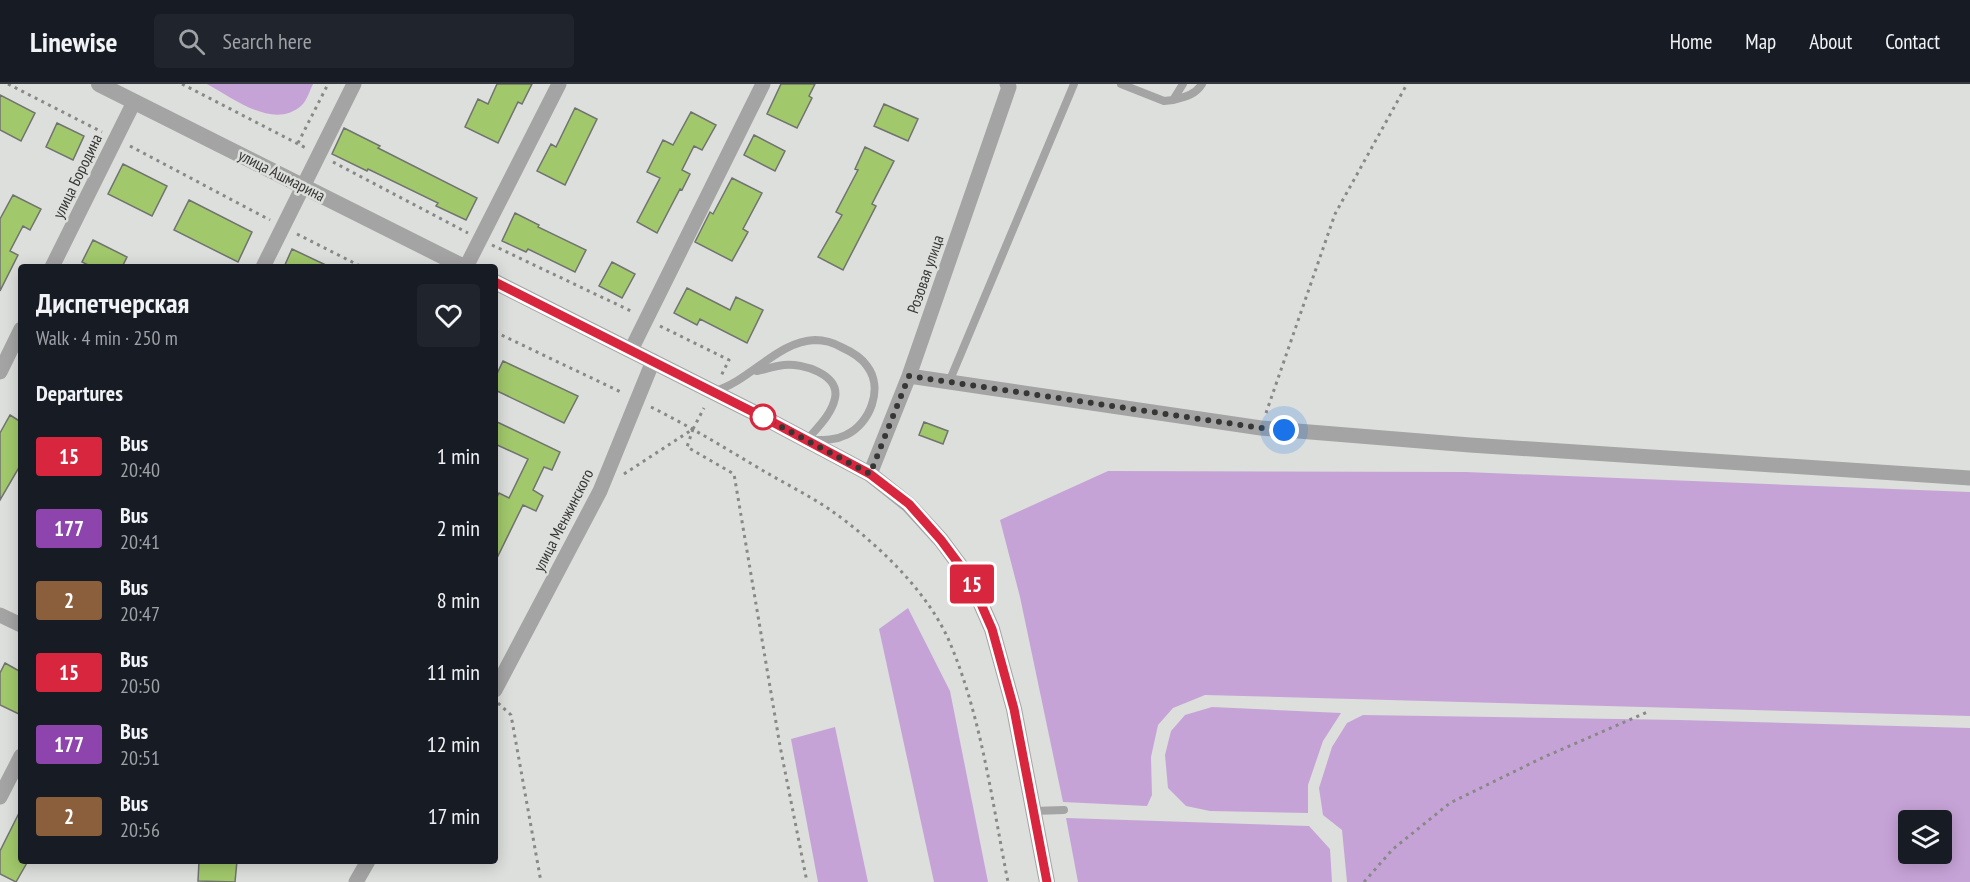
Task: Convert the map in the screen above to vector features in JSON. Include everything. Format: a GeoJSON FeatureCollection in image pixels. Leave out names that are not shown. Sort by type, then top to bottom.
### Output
{"type":"FeatureCollection","features":[{"type":"Feature","properties":{"kind":"street","name":"улица Ашмарина"},"geometry":{"type":"LineString","coordinates":[[99,84],[120,89],[134,102],[459,264]]}},
{"type":"Feature","properties":{"kind":"street"},"geometry":{"type":"LineString","coordinates":[[264,264],[354,84]]}},
{"type":"Feature","properties":{"kind":"street"},"geometry":{"type":"LineString","coordinates":[[467,264],[559,84]]}},
{"type":"Feature","properties":{"kind":"street"},"geometry":{"type":"LineString","coordinates":[[631,350],[764,84]]}},
{"type":"Feature","properties":{"kind":"street","name":"Розовая улица"},"geometry":{"type":"LineString","coordinates":[[870,474],[909,376],[1008,85]]}},
{"type":"Feature","properties":{"kind":"street","name":"улица Бородина"},"geometry":{"type":"LineString","coordinates":[[54,264],[134,102]]}},
{"type":"Feature","properties":{"kind":"street"},"geometry":{"type":"LineString","coordinates":[[498,284],[807,440],[870,474],[909,504],[941,540],[970,579],[992,629],[1014,709],[1047,882]]}},
{"type":"Feature","properties":{"kind":"street"},"geometry":{"type":"LineString","coordinates":[[0,372],[18,335]]}},
{"type":"Feature","properties":{"kind":"street","name":"улица Менжинского"},"geometry":{"type":"LineString","coordinates":[[498,684],[600,491],[653,361]]}},
{"type":"Feature","properties":{"kind":"street"},"geometry":{"type":"LineString","coordinates":[[909,376],[1261,428],[1470,445],[1970,478]]}},
{"type":"Feature","properties":{"kind":"street"},"geometry":{"type":"LineString","coordinates":[[0,615],[18,624]]}},
{"type":"Feature","properties":{"kind":"street"},"geometry":{"type":"LineString","coordinates":[[0,797],[18,762]]}},
{"type":"Feature","properties":{"kind":"street"},"geometry":{"type":"LineString","coordinates":[[356,882],[367,864]]}},
{"type":"Feature","properties":{"kind":"lane"},"geometry":{"type":"LineString","coordinates":[[949,382],[1074,84]]}},
{"type":"Feature","properties":{"kind":"lane"},"geometry":{"type":"LineString","coordinates":[[1121,84],[1164,101],[1186,97],[1198,91],[1202,84]]}},
{"type":"Feature","properties":{"kind":"lane"},"geometry":{"type":"LineString","coordinates":[[1173,100],[1183,84]]}},
{"type":"Feature","properties":{"kind":"lane"},"geometry":{"type":"LineString","coordinates":[[713,392],[737,382],[784,350],[799,343],[816,340],[834,343],[852,352],[867,365],[874,380],[873,400],[868,414],[860,426],[846,435],[827,440],[807,440]]}},
{"type":"Feature","properties":{"kind":"lane"},"geometry":{"type":"LineString","coordinates":[[752,372],[784,365],[796,365],[821,374],[833,383],[836,390],[832,407],[807,440]]}},
{"type":"Feature","properties":{"kind":"lane"},"geometry":{"type":"LineString","coordinates":[[1033,811],[1064,810]]}},
{"type":"Feature","properties":{"kind":"path"},"geometry":{"type":"LineString","coordinates":[[8,84],[356,264]]}},
{"type":"Feature","properties":{"kind":"path"},"geometry":{"type":"LineString","coordinates":[[182,84],[481,240],[729,360],[721,376]]}},
{"type":"Feature","properties":{"kind":"path"},"geometry":{"type":"LineString","coordinates":[[298,143],[328,84]]}},
{"type":"Feature","properties":{"kind":"path"},"geometry":{"type":"LineString","coordinates":[[1266,412],[1335,214],[1407,84]]}},
{"type":"Feature","properties":{"kind":"path"},"geometry":{"type":"LineString","coordinates":[[498,333],[638,400],[693,429],[829,509],[870,541],[912,584],[933,611],[949,641],[970,695],[1008,882]]}},
{"type":"Feature","properties":{"kind":"path"},"geometry":{"type":"LineString","coordinates":[[704,408],[687,447],[734,474],[780,746],[807,882]]}},
{"type":"Feature","properties":{"kind":"path"},"geometry":{"type":"LineString","coordinates":[[600,491],[693,429]]}},
{"type":"Feature","properties":{"kind":"path"},"geometry":{"type":"LineString","coordinates":[[498,703],[511,715],[541,882]]}},
{"type":"Feature","properties":{"kind":"path"},"geometry":{"type":"LineString","coordinates":[[1364,882],[1393,849],[1450,803],[1544,757],[1650,711]]}},
{"type":"Feature","properties":{"kind":"shaded area"},"geometry":{"type":"Polygon","coordinates":[[[207,84],[313,84],[302,105],[291,112],[279,115],[254,110],[207,84]]]}},
{"type":"Feature","properties":{"kind":"shaded area"},"geometry":{"type":"Polygon","coordinates":[[[1108,471],[1466,472],[1970,492],[1970,716],[1205,695],[1173,708],[1158,725],[1151,757],[1152,795],[1147,806],[1063,802],[1020,597],[1000,520],[1108,471]]]}},
{"type":"Feature","properties":{"kind":"shaded area"},"geometry":{"type":"Polygon","coordinates":[[[908,608],[950,691],[988,882],[934,882],[879,629],[908,608]]]}},
{"type":"Feature","properties":{"kind":"shaded area"},"geometry":{"type":"Polygon","coordinates":[[[1212,707],[1341,713],[1323,741],[1308,785],[1308,813],[1210,811],[1186,806],[1168,788],[1165,755],[1171,731],[1185,715],[1212,707]]]}},
{"type":"Feature","properties":{"kind":"shaded area"},"geometry":{"type":"Polygon","coordinates":[[[1363,715],[1970,728],[1970,882],[1347,882],[1342,830],[1323,815],[1319,788],[1332,747],[1347,723],[1363,715]]]}},
{"type":"Feature","properties":{"kind":"shaded area"},"geometry":{"type":"Polygon","coordinates":[[[835,727],[868,882],[818,882],[791,739],[835,727]]]}},
{"type":"Feature","properties":{"kind":"shaded area"},"geometry":{"type":"Polygon","coordinates":[[[1066,818],[1309,826],[1330,849],[1332,882],[1078,882],[1066,818]]]}},
{"type":"Feature","properties":{"kind":"building"},"geometry":{"type":"Polygon","coordinates":[[[497,84],[532,84],[522,104],[518,102],[498,143],[465,127],[478,99],[488,104],[497,84]]]}},
{"type":"Feature","properties":{"kind":"building"},"geometry":{"type":"Polygon","coordinates":[[[781,84],[815,84],[809,96],[812,98],[797,128],[767,114],[781,84]]]}},
{"type":"Feature","properties":{"kind":"building"},"geometry":{"type":"Polygon","coordinates":[[[0,95],[35,113],[21,141],[0,130],[0,95]]]}},
{"type":"Feature","properties":{"kind":"building"},"geometry":{"type":"Polygon","coordinates":[[[884,104],[918,119],[908,141],[874,126],[884,104]]]}},
{"type":"Feature","properties":{"kind":"building"},"geometry":{"type":"Polygon","coordinates":[[[575,108],[597,119],[565,185],[537,171],[551,144],[556,147],[575,108]]]}},
{"type":"Feature","properties":{"kind":"building"},"geometry":{"type":"Polygon","coordinates":[[[691,112],[716,125],[702,150],[694,146],[682,170],[690,174],[657,233],[637,222],[660,178],[647,172],[663,140],[673,145],[691,112]]]}},
{"type":"Feature","properties":{"kind":"building"},"geometry":{"type":"Polygon","coordinates":[[[57,123],[84,136],[73,160],[46,147],[57,123]]]}},
{"type":"Feature","properties":{"kind":"building"},"geometry":{"type":"Polygon","coordinates":[[[344,128],[380,146],[378,148],[477,198],[466,220],[436,206],[438,203],[332,154],[344,128]]]}},
{"type":"Feature","properties":{"kind":"building"},"geometry":{"type":"Polygon","coordinates":[[[754,135],[785,151],[775,171],[744,155],[754,135]]]}},
{"type":"Feature","properties":{"kind":"building"},"geometry":{"type":"Polygon","coordinates":[[[865,147],[894,161],[872,204],[876,206],[843,270],[818,257],[842,215],[836,212],[858,170],[855,169],[865,147]]]}},
{"type":"Feature","properties":{"kind":"building"},"geometry":{"type":"Polygon","coordinates":[[[123,164],[167,186],[152,216],[108,194],[123,164]]]}},
{"type":"Feature","properties":{"kind":"building"},"geometry":{"type":"Polygon","coordinates":[[[732,178],[762,193],[743,229],[748,232],[732,261],[695,242],[710,212],[713,214],[732,178]]]}},
{"type":"Feature","properties":{"kind":"building"},"geometry":{"type":"Polygon","coordinates":[[[13,195],[41,209],[30,230],[23,226],[10,251],[18,255],[0,291],[0,219],[13,195]]]}},
{"type":"Feature","properties":{"kind":"building"},"geometry":{"type":"Polygon","coordinates":[[[189,200],[252,232],[238,262],[174,230],[189,200]]]}},
{"type":"Feature","properties":{"kind":"building"},"geometry":{"type":"Polygon","coordinates":[[[515,213],[586,250],[575,272],[528,249],[526,252],[502,241],[515,213]]]}},
{"type":"Feature","properties":{"kind":"building"},"geometry":{"type":"Polygon","coordinates":[[[93,240],[127,257],[124,264],[86,264],[82,262],[93,240]]]}},
{"type":"Feature","properties":{"kind":"building"},"geometry":{"type":"Polygon","coordinates":[[[292,249],[324,264],[285,264],[292,249]]]}},
{"type":"Feature","properties":{"kind":"building"},"geometry":{"type":"Polygon","coordinates":[[[612,262],[635,274],[622,298],[599,286],[612,262]]]}},
{"type":"Feature","properties":{"kind":"building"},"geometry":{"type":"Polygon","coordinates":[[[687,288],[730,310],[736,297],[763,310],[747,343],[700,319],[697,325],[674,313],[687,288]]]}},
{"type":"Feature","properties":{"kind":"building"},"geometry":{"type":"Polygon","coordinates":[[[503,361],[578,396],[564,423],[498,391],[498,372],[503,361]]]}},
{"type":"Feature","properties":{"kind":"building"},"geometry":{"type":"Polygon","coordinates":[[[10,415],[18,420],[18,469],[0,500],[0,433],[10,415]]]}},
{"type":"Feature","properties":{"kind":"building"},"geometry":{"type":"Polygon","coordinates":[[[498,422],[560,452],[552,470],[544,467],[533,490],[543,496],[536,511],[523,505],[498,556],[498,495],[499,493],[509,498],[528,459],[498,445],[498,422]]]}},
{"type":"Feature","properties":{"kind":"building"},"geometry":{"type":"Polygon","coordinates":[[[924,422],[948,431],[943,444],[919,435],[924,422]]]}},
{"type":"Feature","properties":{"kind":"building"},"geometry":{"type":"Polygon","coordinates":[[[5,663],[18,670],[18,714],[0,705],[0,673],[5,663]]]}},
{"type":"Feature","properties":{"kind":"building"},"geometry":{"type":"Polygon","coordinates":[[[18,815],[18,864],[26,864],[16,882],[0,874],[0,851],[18,815]]]}},
{"type":"Feature","properties":{"kind":"building"},"geometry":{"type":"Polygon","coordinates":[[[199,864],[237,864],[235,882],[198,881],[199,864]]]}},
{"type":"Feature","properties":{"kind":"bus line","name":"15"},"geometry":{"type":"LineString","coordinates":[[498,284],[763,417],[870,474],[909,504],[941,540],[970,579],[992,629],[1014,709],[1047,882]]}},
{"type":"Feature","properties":{"kind":"route"},"geometry":{"type":"LineString","coordinates":[[763,417],[870,474],[909,376],[1284,430]]}}]}
